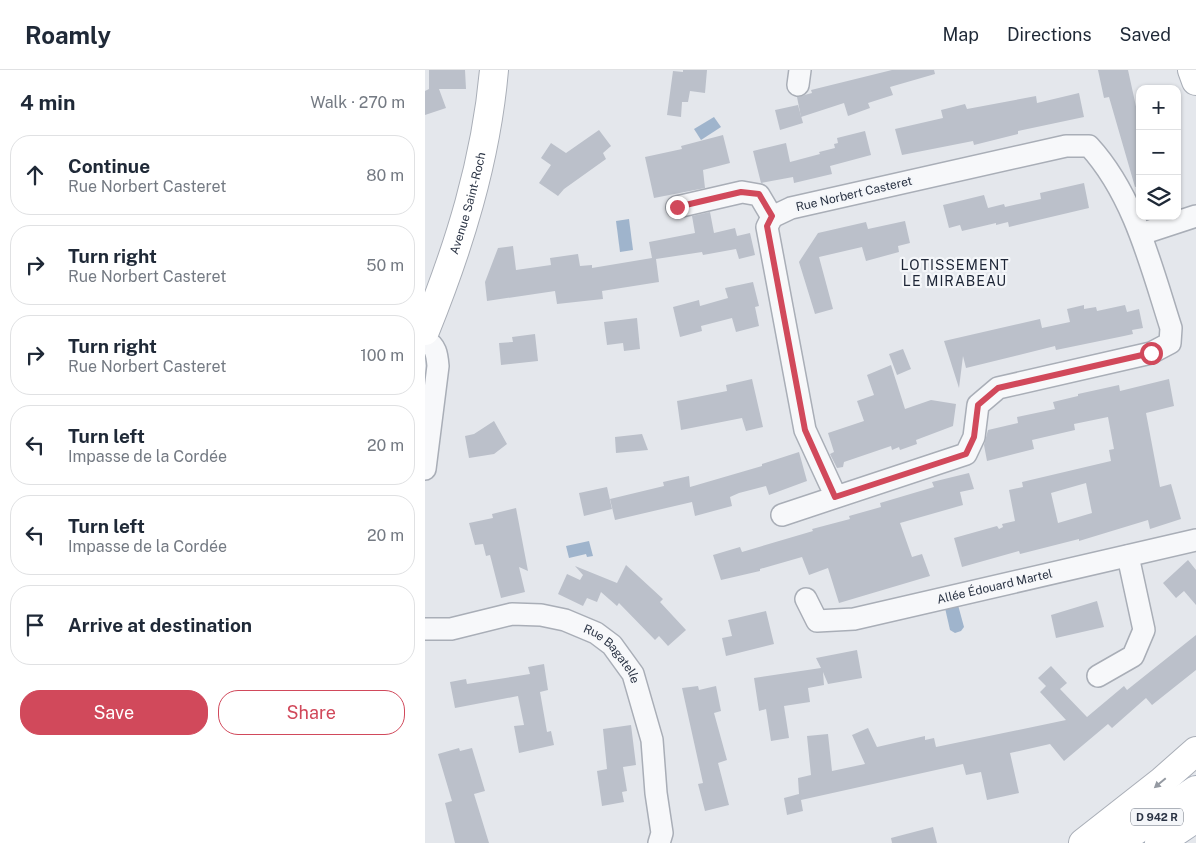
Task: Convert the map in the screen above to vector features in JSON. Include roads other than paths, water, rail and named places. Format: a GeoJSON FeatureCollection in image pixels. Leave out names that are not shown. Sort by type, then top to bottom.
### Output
{"type":"FeatureCollection","features":[{"type":"Feature","properties":{"kind":"main road","name":"Avenue Saint-Roch"},"geometry":{"type":"LineString","coordinates":[[426,327],[459,240],[481,161],[494,70]]}},
{"type":"Feature","properties":{"kind":"main road"},"geometry":{"type":"LineString","coordinates":[[1192,70],[1196,81]]}},
{"type":"Feature","properties":{"kind":"main road"},"geometry":{"type":"LineString","coordinates":[[1083,843],[1162,781],[1196,751]]}},
{"type":"Feature","properties":{"kind":"main road","name":"D 942 R"},"geometry":{"type":"LineString","coordinates":[[1117,843],[1196,790]]}},
{"type":"Feature","properties":{"kind":"main road"},"geometry":{"type":"LineString","coordinates":[[1159,843],[1196,818]]}},
{"type":"Feature","properties":{"kind":"street","name":"Rue Norbert Casteret"},"geometry":{"type":"LineString","coordinates":[[772,216],[791,208],[1047,150],[1066,146],[1089,146],[1105,164],[1141,234],[1171,328],[1170,343],[1151,353],[998,388],[978,405],[974,437],[966,454],[835,497]]}},
{"type":"Feature","properties":{"kind":"street"},"geometry":{"type":"LineString","coordinates":[[677,207],[741,192],[759,194],[772,216],[767,226],[805,430],[835,497],[782,515]]}},
{"type":"Feature","properties":{"kind":"street"},"geometry":{"type":"LineString","coordinates":[[1141,234],[1196,216]]}},
{"type":"Feature","properties":{"kind":"street"},"geometry":{"type":"LineString","coordinates":[[425,469],[438,366],[437,353],[426,327]]}},
{"type":"Feature","properties":{"kind":"street","name":"Allée Édouard Martel"},"geometry":{"type":"LineString","coordinates":[[806,599],[817,621],[854,619],[1196,540]]}},
{"type":"Feature","properties":{"kind":"street"},"geometry":{"type":"LineString","coordinates":[[1098,676],[1133,656],[1145,630],[1128,556]]}},
{"type":"Feature","properties":{"kind":"street","name":"Rue Bagatelle"},"geometry":{"type":"LineString","coordinates":[[425,629],[451,630],[512,614],[541,615],[565,620],[596,633],[612,645],[633,674],[652,740],[656,793],[662,833],[659,843]]}},
{"type":"Feature","properties":{"kind":"water"},"geometry":{"type":"Polygon","coordinates":[[[714,117],[721,127],[701,140],[694,129],[714,117]]]}},
{"type":"Feature","properties":{"kind":"water"},"geometry":{"type":"Polygon","coordinates":[[[629,219],[633,250],[620,252],[616,221],[629,219]]]}},
{"type":"Feature","properties":{"kind":"water"},"geometry":{"type":"Polygon","coordinates":[[[589,541],[593,556],[587,557],[586,554],[569,558],[566,546],[589,541]]]}},
{"type":"Feature","properties":{"kind":"water"},"geometry":{"type":"Polygon","coordinates":[[[958,605],[964,627],[961,631],[955,633],[950,630],[945,608],[958,605]]]}},
{"type":"Feature","properties":{"kind":"district","name":"LOTISSEMENT LE MIRABEAU"},"geometry":{"type":"Point","coordinates":[955,274]}}]}
